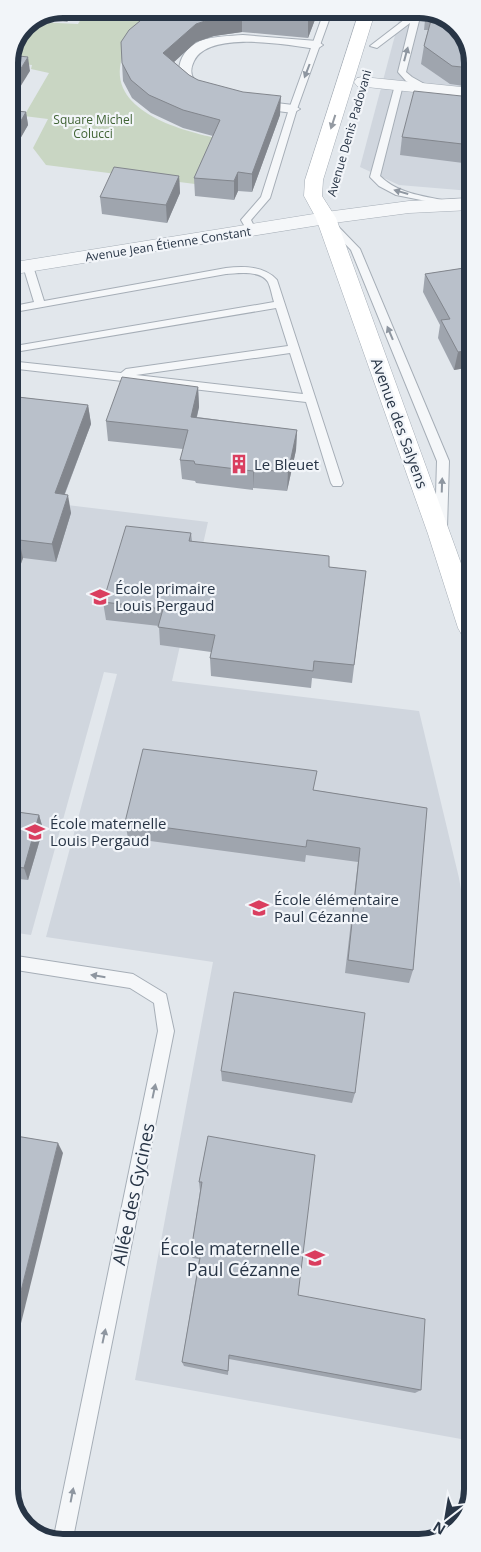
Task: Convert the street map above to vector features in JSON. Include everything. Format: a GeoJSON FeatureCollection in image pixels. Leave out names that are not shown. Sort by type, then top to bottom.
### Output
{"type":"FeatureCollection","features":[{"type":"Feature","properties":{"kind":"main road","name":"Avenue Denis Padovani"},"geometry":{"type":"LineString","coordinates":[[326,218],[313,196],[314,180],[374,18]]}},
{"type":"Feature","properties":{"kind":"main road","name":"Avenue Denis Padovani"},"geometry":{"type":"LineString","coordinates":[[358,100],[374,46],[375,18]]}},
{"type":"Feature","properties":{"kind":"main road","name":"Avenue Denis Padovani"},"geometry":{"type":"LineString","coordinates":[[326,218],[330,195]]}},
{"type":"Feature","properties":{"kind":"main road","name":"Avenue des Salyens"},"geometry":{"type":"LineString","coordinates":[[326,218],[440,534],[464,607]]}},
{"type":"Feature","properties":{"kind":"street"},"geometry":{"type":"LineString","coordinates":[[214,99],[196,90],[185,77],[186,61],[189,56],[206,44],[224,39],[246,38],[317,45]]}},
{"type":"Feature","properties":{"kind":"street"},"geometry":{"type":"LineString","coordinates":[[363,82],[464,92]]}},
{"type":"Feature","properties":{"kind":"street"},"geometry":{"type":"LineString","coordinates":[[237,102],[293,108]]}},
{"type":"Feature","properties":{"kind":"street","name":"Avenue Jean Étienne Constant"},"geometry":{"type":"LineString","coordinates":[[19,267],[326,218],[448,204],[464,204]]}},
{"type":"Feature","properties":{"kind":"lane"},"geometry":{"type":"LineString","coordinates":[[251,230],[246,220],[264,198],[293,108],[326,18]]}},
{"type":"Feature","properties":{"kind":"lane"},"geometry":{"type":"LineString","coordinates":[[374,46],[410,18]]}},
{"type":"Feature","properties":{"kind":"lane"},"geometry":{"type":"LineString","coordinates":[[416,18],[402,72],[409,80],[425,88]]}},
{"type":"Feature","properties":{"kind":"lane"},"geometry":{"type":"LineString","coordinates":[[399,85],[375,177],[380,183],[395,191],[448,204]]}},
{"type":"Feature","properties":{"kind":"lane"},"geometry":{"type":"LineString","coordinates":[[19,267],[40,304]]}},
{"type":"Feature","properties":{"kind":"lane"},"geometry":{"type":"LineString","coordinates":[[18,308],[226,271],[246,269],[264,273],[272,280],[337,483]]}},
{"type":"Feature","properties":{"kind":"lane"},"geometry":{"type":"LineString","coordinates":[[18,348],[280,304]]}},
{"type":"Feature","properties":{"kind":"lane"},"geometry":{"type":"LineString","coordinates":[[108,375],[293,349]]}},
{"type":"Feature","properties":{"kind":"lane"},"geometry":{"type":"LineString","coordinates":[[18,365],[310,399]]}},
{"type":"Feature","properties":{"kind":"lane","name":"Allée des Gycines"},"geometry":{"type":"LineString","coordinates":[[18,963],[133,981],[161,999],[166,1031],[64,1534]]}},
{"type":"Feature","properties":{"kind":"shaded area"},"geometry":{"type":"Polygon","coordinates":[[[400,18],[428,18],[441,23],[458,40],[464,62],[464,190],[399,185],[360,167],[400,18]]]}},
{"type":"Feature","properties":{"kind":"shaded area"},"geometry":{"type":"Polygon","coordinates":[[[18,499],[208,522],[172,681],[419,711],[459,878],[464,907],[464,1440],[135,1380],[213,962],[46,937],[117,674],[104,672],[31,935],[18,933],[18,499]]]}},
{"type":"Feature","properties":{"kind":"green space","name":"Square Michel Colucci"},"geometry":{"type":"Polygon","coordinates":[[[82,18],[191,18],[122,58],[120,76],[125,91],[135,104],[149,114],[166,123],[216,138],[195,184],[46,165],[33,148],[48,119],[24,116],[49,73],[31,69],[32,65],[18,64],[18,55],[37,25],[43,22],[78,24],[82,18]]]}},
{"type":"Feature","properties":{"kind":"building"},"geometry":{"type":"Polygon","coordinates":[[[144,18],[214,18],[196,24],[163,53],[189,75],[198,80],[243,92],[281,96],[252,174],[238,172],[234,181],[194,178],[220,120],[183,110],[149,95],[131,80],[122,63],[121,42],[129,30],[144,18]]]}},
{"type":"Feature","properties":{"kind":"building"},"geometry":{"type":"Polygon","coordinates":[[[286,18],[309,18],[308,20],[286,18]]]}},
{"type":"Feature","properties":{"kind":"building"},"geometry":{"type":"Polygon","coordinates":[[[431,19],[441,23],[458,40],[462,51],[464,67],[452,66],[424,46],[431,19]]]}},
{"type":"Feature","properties":{"kind":"building"},"geometry":{"type":"Polygon","coordinates":[[[18,56],[28,57],[18,73],[18,56]]]}},
{"type":"Feature","properties":{"kind":"building"},"geometry":{"type":"Polygon","coordinates":[[[414,91],[464,96],[464,144],[402,137],[414,91]]]}},
{"type":"Feature","properties":{"kind":"building"},"geometry":{"type":"Polygon","coordinates":[[[18,111],[26,112],[18,126],[18,111]]]}},
{"type":"Feature","properties":{"kind":"building"},"geometry":{"type":"Polygon","coordinates":[[[114,167],[179,176],[166,205],[100,197],[114,167]]]}},
{"type":"Feature","properties":{"kind":"building"},"geometry":{"type":"Polygon","coordinates":[[[464,268],[464,351],[458,352],[441,320],[450,319],[425,274],[464,268]]]}},
{"type":"Feature","properties":{"kind":"building"},"geometry":{"type":"Polygon","coordinates":[[[122,377],[198,387],[191,417],[297,430],[288,472],[254,469],[253,471],[195,464],[194,461],[180,460],[188,430],[106,421],[122,377]]]}},
{"type":"Feature","properties":{"kind":"building"},"geometry":{"type":"Polygon","coordinates":[[[18,397],[88,405],[55,493],[68,495],[52,544],[19,540],[18,543],[18,397]]]}},
{"type":"Feature","properties":{"kind":"building"},"geometry":{"type":"Polygon","coordinates":[[[126,526],[191,533],[189,541],[329,556],[329,567],[366,571],[354,665],[314,661],[313,671],[210,658],[215,635],[158,627],[163,609],[103,602],[126,526]]]}},
{"type":"Feature","properties":{"kind":"building"},"geometry":{"type":"Polygon","coordinates":[[[143,749],[317,771],[313,790],[427,808],[413,970],[348,960],[360,848],[307,840],[306,847],[125,822],[143,749]]]}},
{"type":"Feature","properties":{"kind":"building"},"geometry":{"type":"Polygon","coordinates":[[[18,812],[39,815],[24,868],[18,867],[18,812]]]}},
{"type":"Feature","properties":{"kind":"building"},"geometry":{"type":"Polygon","coordinates":[[[234,992],[365,1013],[355,1093],[221,1071],[234,992]]]}},
{"type":"Feature","properties":{"kind":"building"},"geometry":{"type":"Polygon","coordinates":[[[18,1136],[58,1143],[18,1303],[18,1136]]]}},
{"type":"Feature","properties":{"kind":"building"},"geometry":{"type":"Polygon","coordinates":[[[208,1136],[315,1155],[298,1295],[425,1319],[421,1390],[229,1355],[228,1371],[182,1362],[201,1252],[191,1251],[202,1182],[199,1182],[208,1136]]]}},
{"type":"Feature","properties":{"kind":"place","name":"Le Bleuet"},"geometry":{"type":"Point","coordinates":[239,464]}},
{"type":"Feature","properties":{"kind":"place","name":"École primaire Louis Pergaud"},"geometry":{"type":"Point","coordinates":[100,597]}},
{"type":"Feature","properties":{"kind":"place","name":"École maternelle Louis Pergaud"},"geometry":{"type":"Point","coordinates":[35,832]}},
{"type":"Feature","properties":{"kind":"place","name":"École élémentaire Paul Cézanne"},"geometry":{"type":"Point","coordinates":[259,908]}},
{"type":"Feature","properties":{"kind":"place","name":"École maternelle Paul Cézanne"},"geometry":{"type":"Point","coordinates":[315,1258]}}]}
